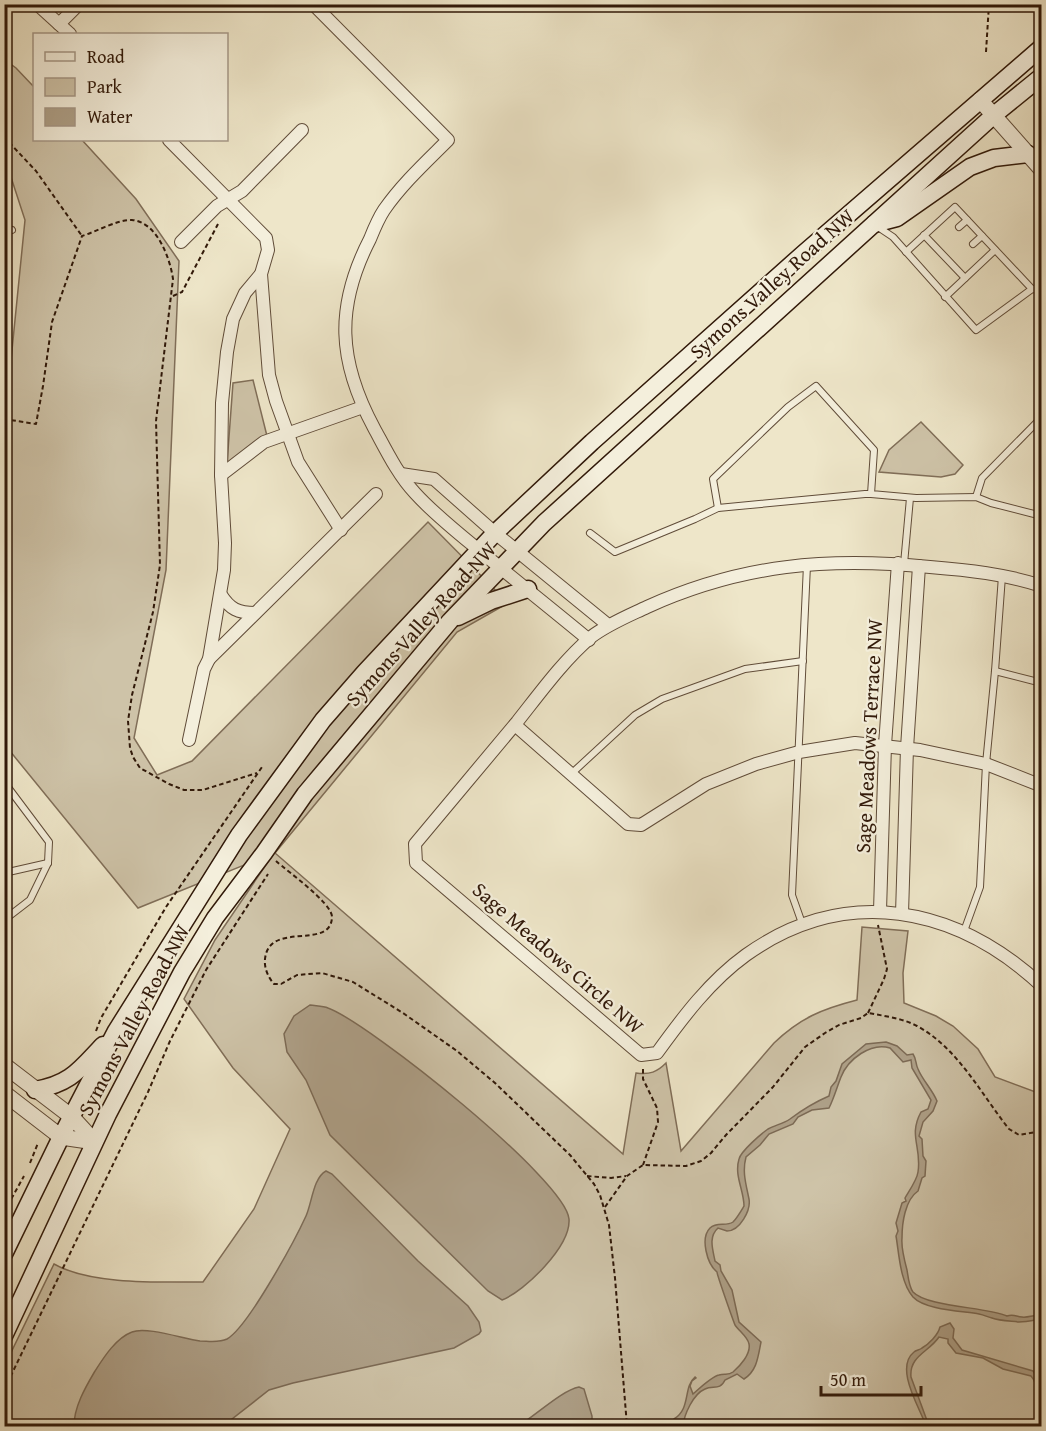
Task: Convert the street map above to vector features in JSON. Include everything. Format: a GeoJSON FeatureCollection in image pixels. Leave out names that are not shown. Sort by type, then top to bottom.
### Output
{"type":"FeatureCollection","features":[{"type":"Feature","properties":{"kind":"main road","name":"Symons Valley Road NW"},"geometry":{"type":"LineString","coordinates":[[4,1254],[116,1031],[239,835],[324,720],[495,533],[674,367],[1041,47]]}},
{"type":"Feature","properties":{"kind":"main road","name":"Symons Valley Road NW"},"geometry":{"type":"LineString","coordinates":[[4,1336],[94,1142],[182,972],[215,918],[305,794],[450,621],[544,523],[681,396],[994,115],[1041,76]]}},
{"type":"Feature","properties":{"kind":"main road"},"geometry":{"type":"LineString","coordinates":[[873,224],[897,218],[970,167],[994,158],[1028,154]]}},
{"type":"Feature","properties":{"kind":"main road"},"geometry":{"type":"LineString","coordinates":[[450,621],[491,601],[528,589]]}},
{"type":"Feature","properties":{"kind":"main road"},"geometry":{"type":"LineString","coordinates":[[35,1090],[58,1085],[70,1078],[116,1031]]}},
{"type":"Feature","properties":{"kind":"street"},"geometry":{"type":"LineString","coordinates":[[37,4],[69,33]]}},
{"type":"Feature","properties":{"kind":"street"},"geometry":{"type":"LineString","coordinates":[[59,24],[79,4]]}},
{"type":"Feature","properties":{"kind":"street"},"geometry":{"type":"LineString","coordinates":[[313,4],[448,140],[414,174],[383,211],[352,278],[346,302],[345,337],[351,377],[363,407],[400,474],[415,493],[500,568],[589,640]]}},
{"type":"Feature","properties":{"kind":"street"},"geometry":{"type":"LineString","coordinates":[[980,100],[1041,170]]}},
{"type":"Feature","properties":{"kind":"street"},"geometry":{"type":"LineString","coordinates":[[181,242],[216,206],[242,191],[302,130]]}},
{"type":"Feature","properties":{"kind":"street"},"geometry":{"type":"LineString","coordinates":[[170,141],[266,238],[268,250],[261,274],[269,375],[287,435],[298,462],[341,530]]}},
{"type":"Feature","properties":{"kind":"street"},"geometry":{"type":"LineString","coordinates":[[189,740],[204,669],[209,659],[224,570],[225,543],[221,475],[222,403],[227,352],[233,319],[245,293],[261,274]]}},
{"type":"Feature","properties":{"kind":"street"},"geometry":{"type":"LineString","coordinates":[[221,475],[264,442],[363,407]]}},
{"type":"Feature","properties":{"kind":"street"},"geometry":{"type":"LineString","coordinates":[[400,474],[434,479],[495,533],[608,626]]}},
{"type":"Feature","properties":{"kind":"street"},"geometry":{"type":"LineString","coordinates":[[209,659],[376,494]]}},
{"type":"Feature","properties":{"kind":"street","name":"Sage Meadows Circle NW"},"geometry":{"type":"LineString","coordinates":[[1041,586],[976,571],[901,564],[832,562],[785,566],[713,582],[676,594],[608,626],[589,640],[556,674],[415,844],[416,863],[641,1055],[657,1053],[706,990],[746,955],[781,934],[821,918],[880,911],[902,914],[945,926],[994,948],[1026,972],[1041,987]]}},
{"type":"Feature","properties":{"kind":"street","name":"Sage Meadows Terrace NW"},"geometry":{"type":"LineString","coordinates":[[880,911],[885,745],[901,564]]}},
{"type":"Feature","properties":{"kind":"street","name":"Sage Meadows Terrace NW"},"geometry":{"type":"LineString","coordinates":[[902,914],[907,748],[919,566]]}},
{"type":"Feature","properties":{"kind":"street"},"geometry":{"type":"LineString","coordinates":[[220,595],[234,610],[255,613]]}},
{"type":"Feature","properties":{"kind":"street"},"geometry":{"type":"LineString","coordinates":[[514,725],[628,824],[641,825],[706,784],[756,764],[798,752],[855,743],[907,748],[986,764],[1041,786]]}},
{"type":"Feature","properties":{"kind":"street"},"geometry":{"type":"LineString","coordinates":[[4,1065],[72,1117],[94,1142]]}},
{"type":"Feature","properties":{"kind":"street"},"geometry":{"type":"LineString","coordinates":[[4,1093],[61,1137],[94,1142]]}},
{"type":"Feature","properties":{"kind":"lane"},"geometry":{"type":"LineString","coordinates":[[906,252],[955,207],[1032,289],[1041,290]]}},
{"type":"Feature","properties":{"kind":"lane"},"geometry":{"type":"LineString","coordinates":[[959,227],[967,220]]}},
{"type":"Feature","properties":{"kind":"lane"},"geometry":{"type":"LineString","coordinates":[[873,224],[893,237],[976,330],[1032,289]]}},
{"type":"Feature","properties":{"kind":"lane"},"geometry":{"type":"LineString","coordinates":[[4,233],[12,230]]}},
{"type":"Feature","properties":{"kind":"lane"},"geometry":{"type":"LineString","coordinates":[[924,236],[965,278]]}},
{"type":"Feature","properties":{"kind":"lane"},"geometry":{"type":"LineString","coordinates":[[973,244],[982,236]]}},
{"type":"Feature","properties":{"kind":"lane"},"geometry":{"type":"LineString","coordinates":[[935,248],[941,242]]}},
{"type":"Feature","properties":{"kind":"lane"},"geometry":{"type":"LineString","coordinates":[[945,297],[995,250]]}},
{"type":"Feature","properties":{"kind":"lane"},"geometry":{"type":"LineString","coordinates":[[950,264],[956,259]]}},
{"type":"Feature","properties":{"kind":"lane"},"geometry":{"type":"LineString","coordinates":[[718,508],[713,479],[788,407],[816,386],[874,450],[871,494]]}},
{"type":"Feature","properties":{"kind":"lane"},"geometry":{"type":"LineString","coordinates":[[976,497],[982,478],[1041,417]]}},
{"type":"Feature","properties":{"kind":"lane"},"geometry":{"type":"LineString","coordinates":[[590,533],[615,552],[718,508],[871,494],[910,498],[976,497],[1041,516]]}},
{"type":"Feature","properties":{"kind":"lane"},"geometry":{"type":"LineString","coordinates":[[901,564],[910,498]]}},
{"type":"Feature","properties":{"kind":"lane"},"geometry":{"type":"LineString","coordinates":[[803,926],[792,895],[807,564]]}},
{"type":"Feature","properties":{"kind":"lane"},"geometry":{"type":"LineString","coordinates":[[963,934],[980,887],[986,764],[1002,576]]}},
{"type":"Feature","properties":{"kind":"lane"},"geometry":{"type":"LineString","coordinates":[[571,774],[635,715],[662,699],[745,669],[803,662]]}},
{"type":"Feature","properties":{"kind":"lane"},"geometry":{"type":"LineString","coordinates":[[995,672],[1041,683]]}},
{"type":"Feature","properties":{"kind":"lane"},"geometry":{"type":"LineString","coordinates":[[4,782],[49,842],[48,863],[30,900],[4,920]]}},
{"type":"Feature","properties":{"kind":"lane"},"geometry":{"type":"LineString","coordinates":[[4,873],[48,863]]}},
{"type":"Feature","properties":{"kind":"path"},"geometry":{"type":"LineString","coordinates":[[987,52],[989,4]]}},
{"type":"Feature","properties":{"kind":"path"},"geometry":{"type":"LineString","coordinates":[[4,137],[36,171],[82,236]]}},
{"type":"Feature","properties":{"kind":"path"},"geometry":{"type":"LineString","coordinates":[[172,296],[182,292],[223,215],[216,206]]}},
{"type":"Feature","properties":{"kind":"path"},"geometry":{"type":"LineString","coordinates":[[82,236],[123,221],[130,220],[145,225],[164,248],[171,264],[173,279],[156,421],[159,573],[153,612],[132,695],[128,721],[130,748],[140,768],[183,790],[202,790],[257,773]]}},
{"type":"Feature","properties":{"kind":"path"},"geometry":{"type":"LineString","coordinates":[[4,419],[36,424],[52,322],[82,236]]}},
{"type":"Feature","properties":{"kind":"path"},"geometry":{"type":"LineString","coordinates":[[95,1034],[101,1018],[165,907],[262,768]]}},
{"type":"Feature","properties":{"kind":"path"},"geometry":{"type":"LineString","coordinates":[[264,853],[318,897],[330,910],[332,917],[324,931],[315,935],[275,940],[267,949],[265,961],[268,978],[274,984],[281,984],[297,975],[322,973],[353,982],[403,1013],[457,1051],[532,1117],[587,1176],[600,1195],[605,1208],[615,1278],[627,1426]]}},
{"type":"Feature","properties":{"kind":"path"},"geometry":{"type":"LineString","coordinates":[[4,1389],[206,970],[271,870]]}},
{"type":"Feature","properties":{"kind":"path"},"geometry":{"type":"LineString","coordinates":[[605,1208],[627,1176],[643,1165],[686,1166],[701,1161],[773,1087],[805,1047],[839,1025],[861,1018],[868,1013],[884,979],[886,969],[886,957],[878,926],[880,911]]}},
{"type":"Feature","properties":{"kind":"path"},"geometry":{"type":"LineString","coordinates":[[868,1013],[894,1018],[916,1026],[941,1042],[953,1054],[1010,1129],[1019,1135],[1041,1131]]}},
{"type":"Feature","properties":{"kind":"path"},"geometry":{"type":"LineString","coordinates":[[641,1055],[643,1079],[657,1108],[658,1122],[643,1165]]}},
{"type":"Feature","properties":{"kind":"path"},"geometry":{"type":"LineString","coordinates":[[29,1166],[38,1143]]}},
{"type":"Feature","properties":{"kind":"path"},"geometry":{"type":"LineString","coordinates":[[4,1212],[24,1176]]}},
{"type":"Feature","properties":{"kind":"path"},"geometry":{"type":"LineString","coordinates":[[587,1176],[611,1178],[627,1176]]}},
{"type":"Feature","properties":{"kind":"green space"},"geometry":{"type":"Polygon","coordinates":[[[5,60],[33,86],[33,141],[83,141],[136,199],[179,261],[166,570],[134,738],[157,775],[192,761],[428,522],[508,603],[457,632],[275,853],[623,1154],[636,1073],[653,1072],[666,1063],[681,1151],[784,1034],[812,1016],[857,1000],[862,927],[908,931],[903,973],[904,1003],[936,1016],[953,1026],[978,1049],[995,1077],[1041,1094],[1041,1426],[5,1426],[4,1367],[54,1264],[69,1271],[106,1279],[203,1282],[254,1209],[290,1129],[233,1068],[184,999],[215,940],[274,853],[138,908],[5,745],[4,430],[25,220],[5,163],[5,60]]]}},
{"type":"Feature","properties":{"kind":"green space"},"geometry":{"type":"Polygon","coordinates":[[[253,380],[267,436],[227,464],[233,383],[253,380]]]}},
{"type":"Feature","properties":{"kind":"green space"},"geometry":{"type":"Polygon","coordinates":[[[921,422],[963,465],[955,474],[941,477],[879,472],[889,450],[921,422]]]}},
{"type":"Feature","properties":{"kind":"water"},"geometry":{"type":"Polygon","coordinates":[[[310,1005],[328,1008],[350,1020],[421,1071],[502,1139],[536,1172],[559,1199],[569,1219],[568,1230],[563,1242],[534,1278],[512,1295],[502,1300],[488,1291],[330,1135],[306,1080],[287,1052],[284,1034],[294,1016],[310,1005]]]}},
{"type":"Feature","properties":{"kind":"water"},"geometry":{"type":"Polygon","coordinates":[[[886,1042],[897,1046],[907,1055],[913,1054],[920,1073],[937,1101],[933,1111],[923,1122],[919,1136],[922,1139],[923,1156],[926,1161],[925,1176],[907,1206],[903,1226],[902,1250],[913,1292],[920,1297],[944,1304],[1007,1316],[1041,1316],[1041,1319],[1022,1322],[1006,1321],[935,1307],[919,1301],[909,1291],[901,1267],[896,1223],[902,1203],[906,1201],[905,1198],[918,1172],[915,1135],[917,1120],[921,1112],[928,1109],[931,1100],[912,1068],[911,1060],[903,1062],[890,1048],[875,1047],[855,1058],[844,1070],[829,1108],[812,1110],[798,1117],[793,1124],[769,1134],[746,1157],[744,1173],[749,1204],[746,1214],[740,1224],[732,1230],[718,1228],[713,1235],[712,1244],[715,1261],[720,1265],[732,1290],[739,1322],[761,1342],[758,1358],[752,1372],[744,1379],[737,1374],[725,1380],[719,1387],[708,1388],[697,1395],[685,1416],[683,1426],[676,1426],[674,1419],[683,1410],[691,1381],[696,1378],[690,1386],[693,1394],[713,1378],[730,1374],[742,1363],[749,1348],[745,1336],[735,1325],[717,1272],[710,1263],[705,1244],[710,1228],[733,1222],[744,1206],[738,1177],[739,1159],[743,1152],[768,1129],[787,1121],[829,1096],[842,1064],[866,1044],[886,1042]]]}},
{"type":"Feature","properties":{"kind":"water"},"geometry":{"type":"Polygon","coordinates":[[[326,1171],[332,1174],[418,1261],[468,1306],[479,1322],[481,1331],[479,1334],[454,1348],[269,1390],[223,1426],[74,1426],[78,1405],[91,1377],[111,1348],[126,1335],[146,1331],[200,1341],[217,1341],[227,1339],[236,1331],[247,1318],[282,1262],[306,1216],[318,1179],[326,1171]]]}},
{"type":"Feature","properties":{"kind":"water"},"geometry":{"type":"Polygon","coordinates":[[[950,1323],[954,1329],[953,1338],[962,1350],[1033,1371],[1041,1383],[1041,1393],[1031,1376],[1003,1369],[983,1358],[956,1353],[948,1343],[948,1339],[939,1337],[916,1359],[911,1370],[911,1377],[929,1426],[926,1426],[907,1378],[909,1359],[914,1352],[930,1342],[940,1327],[950,1323]]]}},
{"type":"Feature","properties":{"kind":"water"},"geometry":{"type":"Polygon","coordinates":[[[579,1387],[584,1389],[592,1416],[592,1426],[518,1426],[565,1393],[579,1387]]]}}]}
